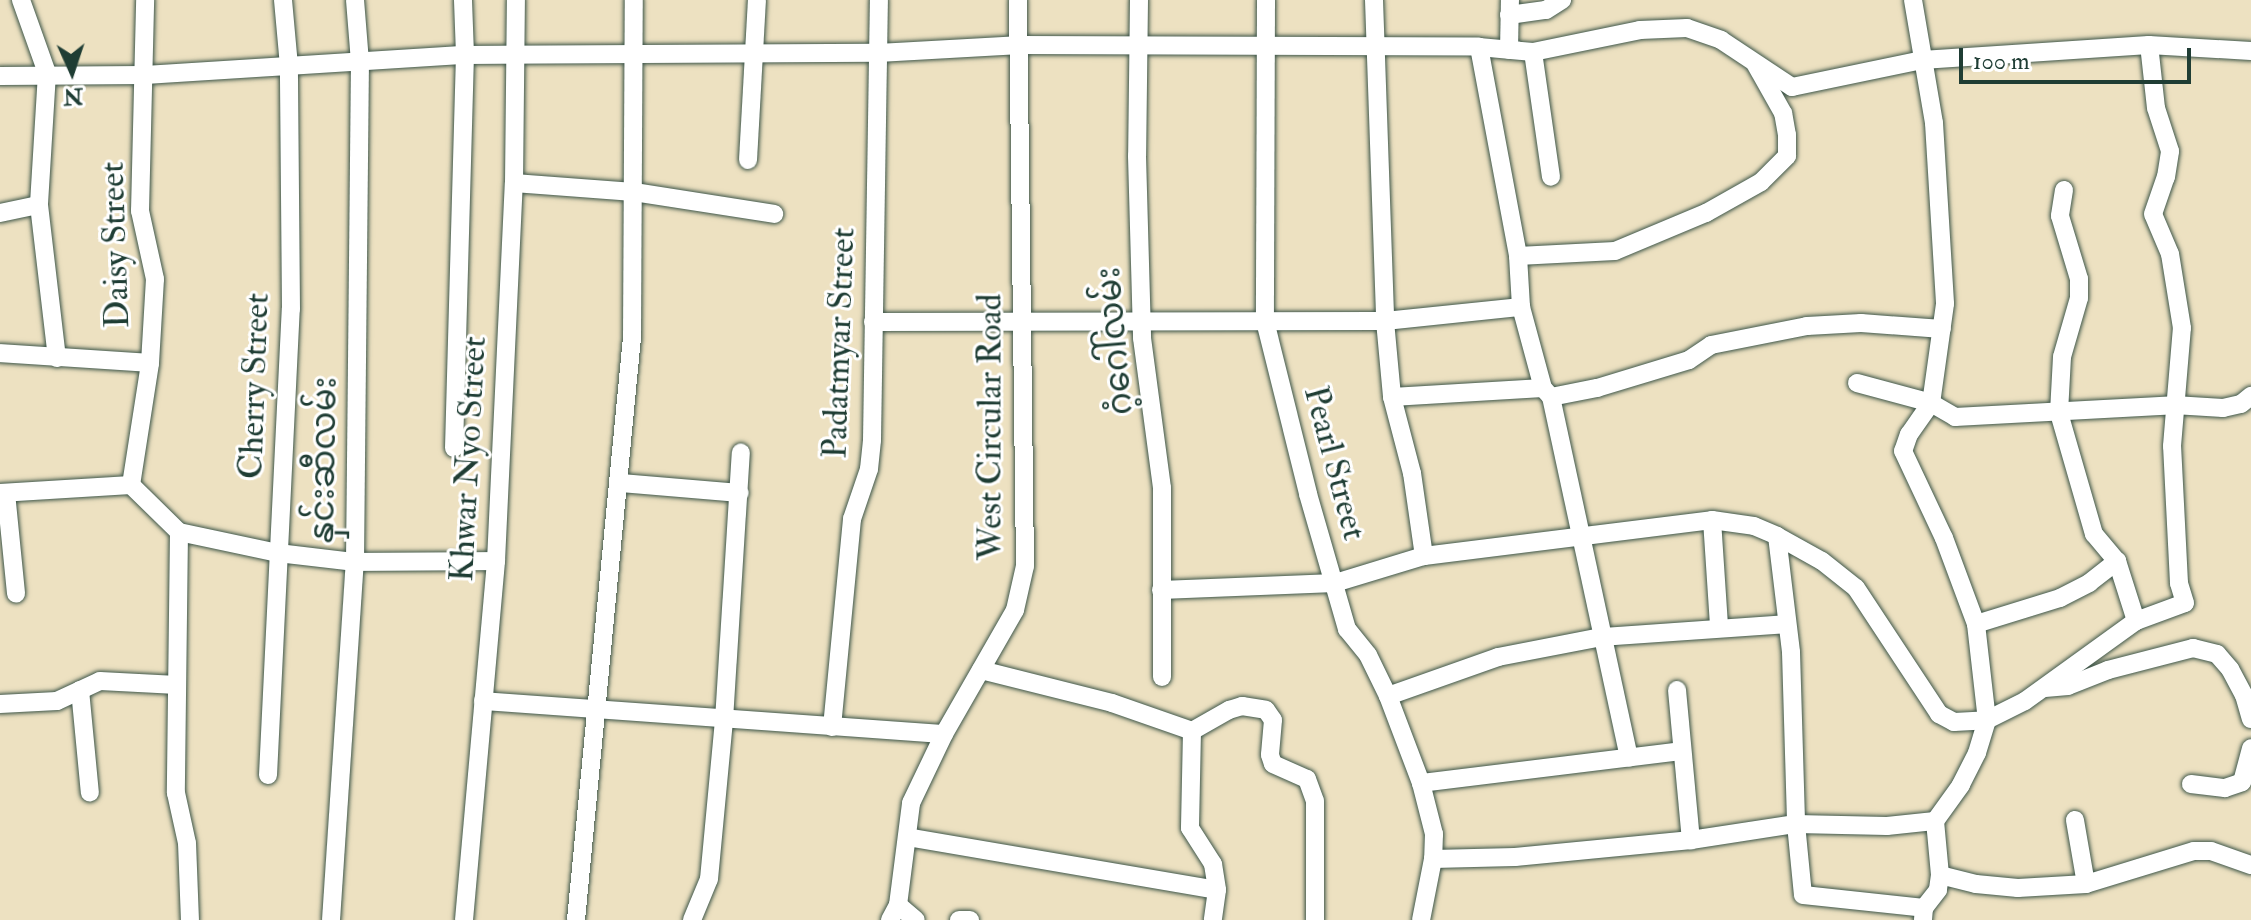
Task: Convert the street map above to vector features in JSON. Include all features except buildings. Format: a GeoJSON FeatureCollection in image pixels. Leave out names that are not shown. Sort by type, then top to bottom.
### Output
{"type":"FeatureCollection","features":[{"type":"Feature","properties":{"kind":"street"},"geometry":{"type":"LineString","coordinates":[[21,0],[47,73],[39,205],[57,358]]}},
{"type":"Feature","properties":{"kind":"street","name":"Daisy Street"},"geometry":{"type":"LineString","coordinates":[[131,485],[150,363],[155,279],[140,211],[145,0]]}},
{"type":"Feature","properties":{"kind":"street","name":"Cherry Street"},"geometry":{"type":"LineString","coordinates":[[268,775],[291,309],[289,66],[283,0]]}},
{"type":"Feature","properties":{"kind":"street","name":"နှင်းဆီလမ်း"},"geometry":{"type":"LineString","coordinates":[[331,920],[355,562],[360,62],[355,0]]}},
{"type":"Feature","properties":{"kind":"street"},"geometry":{"type":"LineString","coordinates":[[454,448],[465,55],[463,0]]}},
{"type":"Feature","properties":{"kind":"street","name":"Khwar Nyo Street"},"geometry":{"type":"LineString","coordinates":[[464,920],[496,561],[514,183],[516,0]]}},
{"type":"Feature","properties":{"kind":"street"},"geometry":{"type":"LineString","coordinates":[[576,920],[621,483],[632,337],[634,0]]}},
{"type":"Feature","properties":{"kind":"street"},"geometry":{"type":"LineString","coordinates":[[748,160],[757,0]]}},
{"type":"Feature","properties":{"kind":"street","name":"Padatmyar Street"},"geometry":{"type":"LineString","coordinates":[[832,727],[852,519],[869,469],[879,0]]}},
{"type":"Feature","properties":{"kind":"street","name":"West Circular Road"},"geometry":{"type":"LineString","coordinates":[[894,913],[911,803],[944,734],[1015,610],[1025,566],[1018,0]]}},
{"type":"Feature","properties":{"kind":"street","name":"ဂံ့ဂေါ်လမ်း"},"geometry":{"type":"LineString","coordinates":[[1139,0],[1137,156],[1141,323],[1162,488],[1162,677]]}},
{"type":"Feature","properties":{"kind":"street","name":"Pearl Street"},"geometry":{"type":"LineString","coordinates":[[1266,0],[1265,321],[1308,494],[1347,629],[1368,655],[1388,696],[1421,783],[1434,834],[1433,859],[1421,920]]}},
{"type":"Feature","properties":{"kind":"street"},"geometry":{"type":"LineString","coordinates":[[1374,0],[1378,46],[1385,321],[1392,397],[1412,473],[1424,556]]}},
{"type":"Feature","properties":{"kind":"street"},"geometry":{"type":"LineString","coordinates":[[1509,50],[1510,7],[1546,10],[1562,0]]}},
{"type":"Feature","properties":{"kind":"street"},"geometry":{"type":"LineString","coordinates":[[1777,536],[1791,652],[1796,824],[1803,895],[1923,914],[1938,890],[1940,875],[1935,821],[1961,785],[1977,753],[1987,720],[1976,624],[1944,538],[1903,451],[1909,434],[1931,403],[1945,304],[1934,123],[1913,0]]}},
{"type":"Feature","properties":{"kind":"street"},"geometry":{"type":"LineString","coordinates":[[0,76],[47,73],[145,75],[465,55],[633,57],[878,53],[1019,45],[1479,47],[1533,52],[1640,30],[1687,28],[1721,40],[1792,87],[1922,60],[2149,45],[2251,51]]}},
{"type":"Feature","properties":{"kind":"street"},"geometry":{"type":"LineString","coordinates":[[1161,590],[1335,583],[1424,556],[1583,534],[1712,520],[1754,526],[1822,561],[1856,588],[1939,714],[1954,722],[1987,720],[2042,689],[2136,621],[2185,603],[2179,583],[2174,507],[2174,405],[2182,328],[2170,254],[2153,214],[2166,177],[2170,151],[2156,108],[2149,45]]}},
{"type":"Feature","properties":{"kind":"street"},"geometry":{"type":"LineString","coordinates":[[1479,47],[1518,256],[1521,307],[1547,393],[1583,534],[1629,758]]}},
{"type":"Feature","properties":{"kind":"street"},"geometry":{"type":"LineString","coordinates":[[1533,52],[1551,177]]}},
{"type":"Feature","properties":{"kind":"street"},"geometry":{"type":"LineString","coordinates":[[1518,256],[1615,251],[1706,213],[1761,182],[1787,156],[1787,135],[1783,113],[1756,65]]}},
{"type":"Feature","properties":{"kind":"street"},"geometry":{"type":"LineString","coordinates":[[514,183],[634,192],[774,214]]}},
{"type":"Feature","properties":{"kind":"street"},"geometry":{"type":"LineString","coordinates":[[2064,190],[2060,216],[2079,279],[2079,298],[2062,357],[2059,413],[2094,534],[2117,561],[2136,621]]}},
{"type":"Feature","properties":{"kind":"street"},"geometry":{"type":"LineString","coordinates":[[0,213],[39,205]]}},
{"type":"Feature","properties":{"kind":"street"},"geometry":{"type":"LineString","coordinates":[[873,322],[1385,321],[1521,307]]}},
{"type":"Feature","properties":{"kind":"street"},"geometry":{"type":"LineString","coordinates":[[1392,397],[1547,393],[1689,360],[1711,345],[1807,326],[1861,323],[1942,329]]}},
{"type":"Feature","properties":{"kind":"street"},"geometry":{"type":"LineString","coordinates":[[0,353],[150,363]]}},
{"type":"Feature","properties":{"kind":"street"},"geometry":{"type":"LineString","coordinates":[[1857,383],[1931,403],[1955,417],[2174,405],[2223,408],[2241,404],[2251,396]]}},
{"type":"Feature","properties":{"kind":"street"},"geometry":{"type":"LineString","coordinates":[[692,920],[709,879],[724,720],[741,453]]}},
{"type":"Feature","properties":{"kind":"street"},"geometry":{"type":"LineString","coordinates":[[621,483],[740,493]]}},
{"type":"Feature","properties":{"kind":"street"},"geometry":{"type":"LineString","coordinates":[[16,594],[3,493],[131,485],[179,532],[278,553],[355,562],[496,561]]}},
{"type":"Feature","properties":{"kind":"street"},"geometry":{"type":"LineString","coordinates":[[1712,520],[1719,626]]}},
{"type":"Feature","properties":{"kind":"street"},"geometry":{"type":"LineString","coordinates":[[179,532],[176,793],[187,843],[190,920]]}},
{"type":"Feature","properties":{"kind":"street"},"geometry":{"type":"LineString","coordinates":[[1976,624],[2060,598],[2089,583],[2117,561]]}},
{"type":"Feature","properties":{"kind":"street"},"geometry":{"type":"LineString","coordinates":[[1388,696],[1498,657],[1602,637],[1719,626],[1787,624]]}},
{"type":"Feature","properties":{"kind":"street"},"geometry":{"type":"LineString","coordinates":[[2042,689],[2068,686],[2108,670],[2193,648],[2217,654],[2230,669],[2244,695],[2251,719]]}},
{"type":"Feature","properties":{"kind":"street"},"geometry":{"type":"LineString","coordinates":[[981,670],[1112,703],[1192,731],[1242,706],[1266,710],[1273,720],[1270,755],[1273,764],[1307,779],[1315,801],[1315,920]]}},
{"type":"Feature","properties":{"kind":"street"},"geometry":{"type":"LineString","coordinates":[[0,704],[57,701],[100,681],[177,685]]}},
{"type":"Feature","properties":{"kind":"street"},"geometry":{"type":"LineString","coordinates":[[80,690],[90,793]]}},
{"type":"Feature","properties":{"kind":"street"},"geometry":{"type":"LineString","coordinates":[[1677,690],[1680,751],[1691,840]]}},
{"type":"Feature","properties":{"kind":"street"},"geometry":{"type":"LineString","coordinates":[[483,701],[598,712],[944,734]]}},
{"type":"Feature","properties":{"kind":"street"},"geometry":{"type":"LineString","coordinates":[[1192,731],[1190,828],[1213,864],[1217,890],[1213,920]]}},
{"type":"Feature","properties":{"kind":"street"},"geometry":{"type":"LineString","coordinates":[[2191,784],[2225,788],[2242,782],[2251,748]]}},
{"type":"Feature","properties":{"kind":"street"},"geometry":{"type":"LineString","coordinates":[[1421,783],[1680,751]]}},
{"type":"Feature","properties":{"kind":"street"},"geometry":{"type":"LineString","coordinates":[[2075,820],[2086,884]]}},
{"type":"Feature","properties":{"kind":"street"},"geometry":{"type":"LineString","coordinates":[[1433,859],[1515,857],[1691,840],[1796,824],[1887,826],[1935,821]]}},
{"type":"Feature","properties":{"kind":"street"},"geometry":{"type":"LineString","coordinates":[[907,837],[1217,890]]}},
{"type":"Feature","properties":{"kind":"street"},"geometry":{"type":"LineString","coordinates":[[1940,875],[1976,884],[2018,888],[2086,884],[2194,851],[2211,851],[2251,865]]}},
{"type":"Feature","properties":{"kind":"street"},"geometry":{"type":"LineString","coordinates":[[894,913],[916,920]]}},
{"type":"Feature","properties":{"kind":"street"},"geometry":{"type":"LineString","coordinates":[[959,920],[970,920]]}}]}
